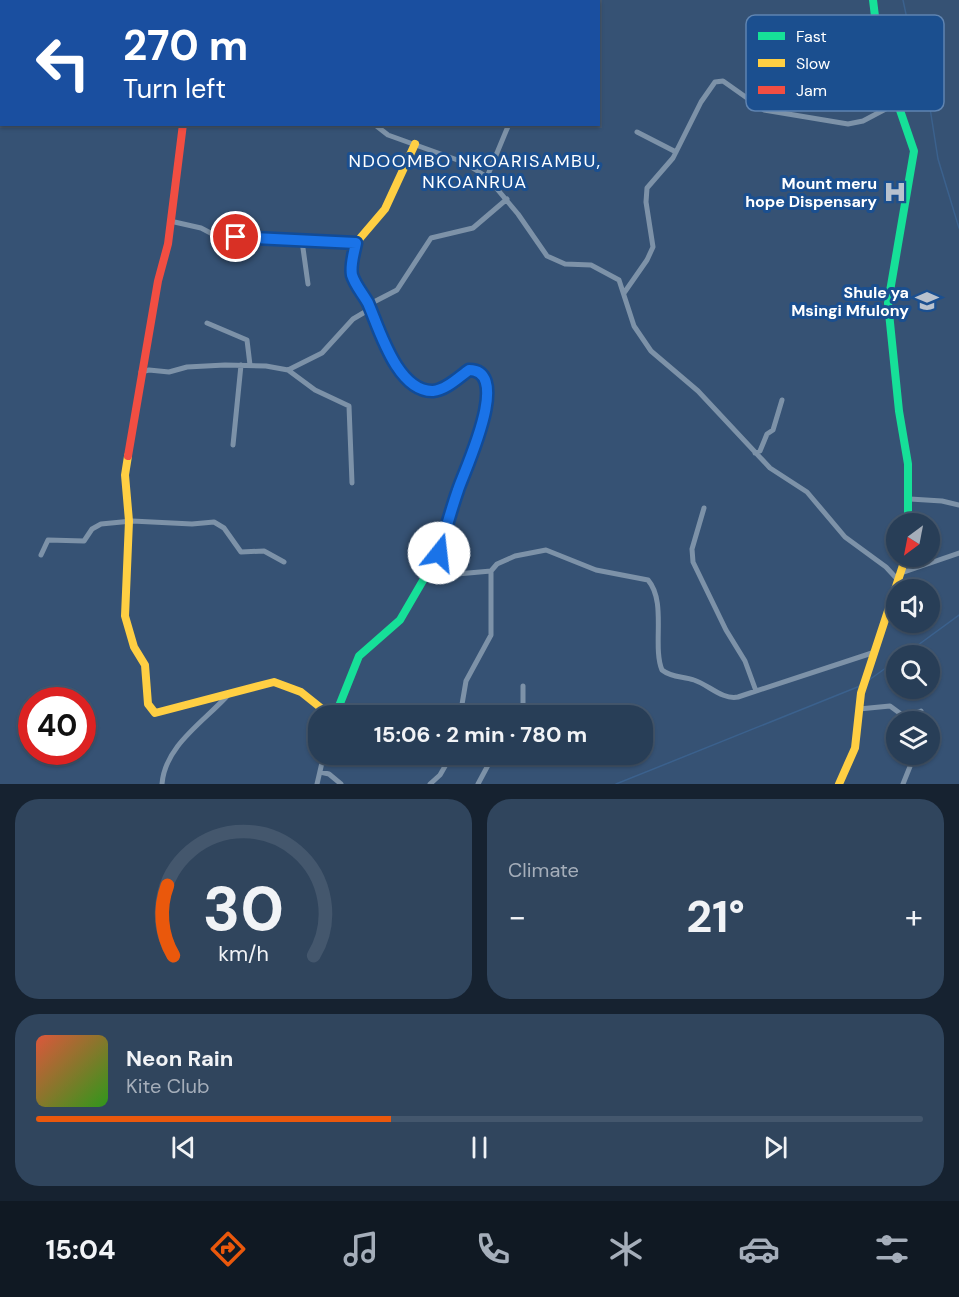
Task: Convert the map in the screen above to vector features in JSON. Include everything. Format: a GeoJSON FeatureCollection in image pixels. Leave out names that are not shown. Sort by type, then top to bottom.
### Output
{"type":"FeatureCollection","features":[{"type":"Feature","properties":{"kind":"street"},"geometry":{"type":"LineString","coordinates":[[873,0],[874,15]]}},
{"type":"Feature","properties":{"kind":"street"},"geometry":{"type":"LineString","coordinates":[[624,293],[647,260],[653,246],[646,201],[647,188],[676,152],[701,102],[712,85],[719,81],[746,99]]}},
{"type":"Feature","properties":{"kind":"street"},"geometry":{"type":"LineString","coordinates":[[776,111],[848,124],[863,121],[882,111]]}},
{"type":"Feature","properties":{"kind":"street"},"geometry":{"type":"LineString","coordinates":[[900,111],[914,151],[904,217],[890,280],[888,316],[908,464],[909,513]]}},
{"type":"Feature","properties":{"kind":"street"},"geometry":{"type":"LineString","coordinates":[[183,126],[168,244],[158,281],[153,322],[141,372],[126,461],[129,521],[125,616],[135,649],[145,665],[149,708],[152,711],[160,713],[278,682],[307,696],[319,705]]}},
{"type":"Feature","properties":{"kind":"street"},"geometry":{"type":"LineString","coordinates":[[487,177],[508,126]]}},
{"type":"Feature","properties":{"kind":"street"},"geometry":{"type":"LineString","coordinates":[[382,127],[415,144],[464,162],[487,177],[507,199],[547,256],[569,265],[591,265],[619,280],[634,326],[646,346],[698,392],[755,453],[781,477],[807,492],[845,537],[899,577]]}},
{"type":"Feature","properties":{"kind":"street"},"geometry":{"type":"LineString","coordinates":[[638,132],[676,152]]}},
{"type":"Feature","properties":{"kind":"street"},"geometry":{"type":"LineString","coordinates":[[338,705],[359,656],[400,620],[439,553],[484,417],[486,383],[476,371],[469,370],[438,390],[419,387],[394,363],[352,274],[356,243],[385,209],[415,144]]}},
{"type":"Feature","properties":{"kind":"street"},"geometry":{"type":"LineString","coordinates":[[288,370],[322,353],[353,319],[397,291],[431,238],[473,228],[507,199]]}},
{"type":"Feature","properties":{"kind":"street"},"geometry":{"type":"LineString","coordinates":[[170,221],[201,228],[222,239],[271,238],[356,243]]}},
{"type":"Feature","properties":{"kind":"street"},"geometry":{"type":"LineString","coordinates":[[302,241],[308,284]]}},
{"type":"Feature","properties":{"kind":"street"},"geometry":{"type":"LineString","coordinates":[[207,323],[247,340],[250,365]]}},
{"type":"Feature","properties":{"kind":"street"},"geometry":{"type":"LineString","coordinates":[[141,372],[149,370],[169,372],[187,367],[241,365],[288,370],[315,390],[350,406],[352,483]]}},
{"type":"Feature","properties":{"kind":"street"},"geometry":{"type":"LineString","coordinates":[[233,445],[241,365]]}},
{"type":"Feature","properties":{"kind":"street"},"geometry":{"type":"LineString","coordinates":[[755,453],[760,451],[767,434],[773,430],[782,400]]}},
{"type":"Feature","properties":{"kind":"street"},"geometry":{"type":"LineString","coordinates":[[910,499],[942,501],[959,505]]}},
{"type":"Feature","properties":{"kind":"street"},"geometry":{"type":"LineString","coordinates":[[704,508],[692,549],[693,562],[726,630],[745,661],[756,691]]}},
{"type":"Feature","properties":{"kind":"street"},"geometry":{"type":"LineString","coordinates":[[40,555],[48,540],[84,541],[99,524],[129,521],[192,524],[214,522],[224,528],[241,552],[264,551],[284,562]]}},
{"type":"Feature","properties":{"kind":"street"},"geometry":{"type":"LineString","coordinates":[[439,553],[457,574],[491,570],[515,556],[546,550],[605,573],[645,578],[653,588],[662,670],[695,680],[730,698],[875,652]]}},
{"type":"Feature","properties":{"kind":"street"},"geometry":{"type":"LineString","coordinates":[[899,577],[959,553]]}},
{"type":"Feature","properties":{"kind":"street"},"geometry":{"type":"LineString","coordinates":[[839,784],[855,748],[859,709],[902,567]]}},
{"type":"Feature","properties":{"kind":"street"},"geometry":{"type":"LineString","coordinates":[[462,705],[466,681],[489,641],[491,570]]}},
{"type":"Feature","properties":{"kind":"street"},"geometry":{"type":"LineString","coordinates":[[522,705],[523,686]]}},
{"type":"Feature","properties":{"kind":"street"},"geometry":{"type":"LineString","coordinates":[[162,784],[165,768],[177,746],[230,693]]}},
{"type":"Feature","properties":{"kind":"street"},"geometry":{"type":"LineString","coordinates":[[859,709],[890,706],[897,711]]}},
{"type":"Feature","properties":{"kind":"street"},"geometry":{"type":"LineString","coordinates":[[317,784],[322,765]]}},
{"type":"Feature","properties":{"kind":"street"},"geometry":{"type":"LineString","coordinates":[[430,784],[446,765]]}},
{"type":"Feature","properties":{"kind":"street"},"geometry":{"type":"LineString","coordinates":[[478,784],[488,765]]}},
{"type":"Feature","properties":{"kind":"street"},"geometry":{"type":"LineString","coordinates":[[903,784],[911,765]]}},
{"type":"Feature","properties":{"kind":"street"},"geometry":{"type":"LineString","coordinates":[[320,772],[329,774],[341,784]]}},
{"type":"Feature","properties":{"kind":"waterway"},"geometry":{"type":"LineString","coordinates":[[903,0],[906,15]]}},
{"type":"Feature","properties":{"kind":"waterway"},"geometry":{"type":"LineString","coordinates":[[930,111],[938,159],[959,228]]}},
{"type":"Feature","properties":{"kind":"waterway"},"geometry":{"type":"LineString","coordinates":[[918,645],[959,615]]}},
{"type":"Feature","properties":{"kind":"waterway"},"geometry":{"type":"LineString","coordinates":[[869,680],[886,668]]}},
{"type":"Feature","properties":{"kind":"waterway"},"geometry":{"type":"LineString","coordinates":[[616,784],[860,686]]}},
{"type":"Feature","properties":{"kind":"traffic: fast"},"geometry":{"type":"LineString","coordinates":[[873,0],[875,15]]}},
{"type":"Feature","properties":{"kind":"traffic: fast"},"geometry":{"type":"LineString","coordinates":[[900,111],[914,151],[888,303],[899,411],[908,464],[908,513]]}},
{"type":"Feature","properties":{"kind":"traffic: fast"},"geometry":{"type":"LineString","coordinates":[[339,705],[359,656],[400,620],[439,553],[484,417],[486,383],[473,370],[463,373],[437,390],[425,389],[413,382],[392,356],[364,300]]}},
{"type":"Feature","properties":{"kind":"traffic: slow"},"geometry":{"type":"LineString","coordinates":[[364,300],[352,274],[356,243],[385,209],[415,144]]}},
{"type":"Feature","properties":{"kind":"traffic: slow"},"geometry":{"type":"LineString","coordinates":[[128,456],[125,475],[129,521],[125,616],[134,647],[145,665],[148,704],[155,713],[274,682],[301,692],[317,705]]}},
{"type":"Feature","properties":{"kind":"traffic: slow"},"geometry":{"type":"LineString","coordinates":[[839,784],[855,748],[861,693],[902,567]]}},
{"type":"Feature","properties":{"kind":"traffic: jam"},"geometry":{"type":"LineString","coordinates":[[128,456],[158,281],[168,244],[183,126]]}},
{"type":"Feature","properties":{"kind":"place","name":"Mount meru hope Dispensary"},"geometry":{"type":"Point","coordinates":[895,192]}},
{"type":"Feature","properties":{"kind":"place","name":"Shule ya Msingi Mfulony"},"geometry":{"type":"Point","coordinates":[927,301]}},
{"type":"Feature","properties":{"kind":"district","name":"NDOOMBO NKOARISAMBU, NKOANRUA"},"geometry":{"type":"Point","coordinates":[475,171]}},
{"type":"Feature","properties":{"kind":"route"},"geometry":{"type":"LineString","coordinates":[[236,237],[356,243],[352,274],[394,363],[419,387],[434,391],[445,387],[469,370],[474,370],[482,376],[487,387],[484,417],[439,553]]}}]}
